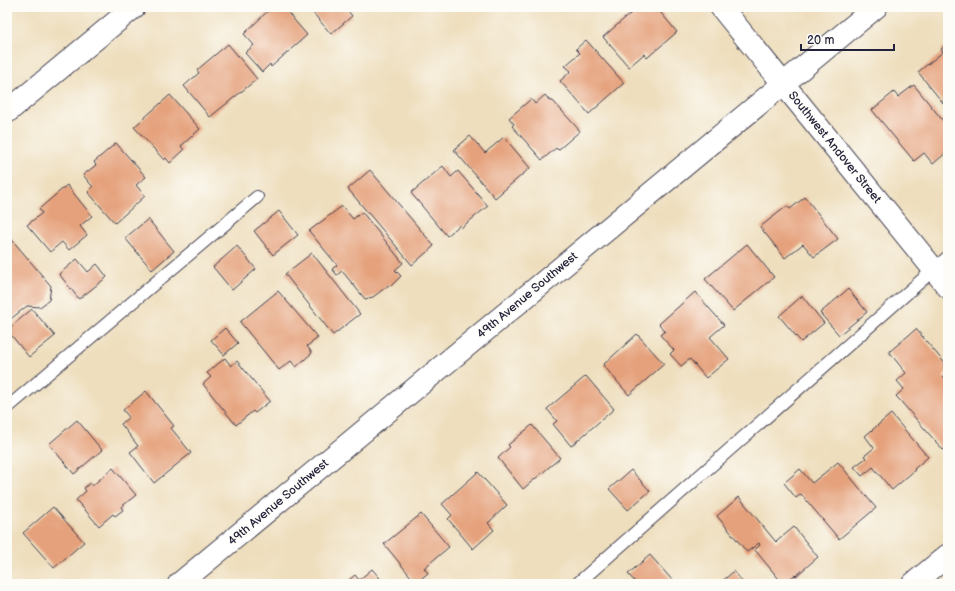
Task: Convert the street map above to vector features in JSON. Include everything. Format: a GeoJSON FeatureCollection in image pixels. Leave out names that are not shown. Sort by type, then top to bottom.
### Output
{"type":"FeatureCollection","features":[{"type":"Feature","properties":{"kind":"street"},"geometry":{"type":"LineString","coordinates":[[7,112],[134,7]]}},
{"type":"Feature","properties":{"kind":"street","name":"Southwest Andover Street"},"geometry":{"type":"LineString","coordinates":[[720,7],[783,83],[941,263],[948,287]]}},
{"type":"Feature","properties":{"kind":"street","name":"49th Avenue Southwest"},"geometry":{"type":"LineString","coordinates":[[179,584],[876,7]]}},
{"type":"Feature","properties":{"kind":"street"},"geometry":{"type":"LineString","coordinates":[[913,584],[948,555]]}},
{"type":"Feature","properties":{"kind":"lane"},"geometry":{"type":"LineString","coordinates":[[7,408],[257,197]]}},
{"type":"Feature","properties":{"kind":"lane"},"geometry":{"type":"LineString","coordinates":[[577,584],[941,263]]}},
{"type":"Feature","properties":{"kind":"building"},"geometry":{"type":"Polygon","coordinates":[[[272,7],[283,7],[307,35],[271,67],[270,64],[262,72],[245,53],[254,45],[244,34],[272,7]]]}},
{"type":"Feature","properties":{"kind":"building"},"geometry":{"type":"Polygon","coordinates":[[[308,7],[345,7],[352,16],[331,34],[308,7]]]}},
{"type":"Feature","properties":{"kind":"building"},"geometry":{"type":"Polygon","coordinates":[[[638,7],[656,7],[677,32],[647,58],[644,54],[629,67],[603,37],[638,7]]]}},
{"type":"Feature","properties":{"kind":"building"},"geometry":{"type":"Polygon","coordinates":[[[586,40],[624,83],[589,114],[560,81],[571,71],[565,66],[580,53],[576,49],[586,40]]]}},
{"type":"Feature","properties":{"kind":"building"},"geometry":{"type":"Polygon","coordinates":[[[228,44],[257,79],[210,117],[184,86],[199,73],[197,70],[228,44]]]}},
{"type":"Feature","properties":{"kind":"building"},"geometry":{"type":"Polygon","coordinates":[[[948,44],[948,109],[918,72],[943,52],[941,49],[948,44]]]}},
{"type":"Feature","properties":{"kind":"building"},"geometry":{"type":"Polygon","coordinates":[[[914,85],[948,127],[948,151],[933,164],[924,153],[914,161],[872,110],[894,92],[898,97],[914,85]]]}},
{"type":"Feature","properties":{"kind":"building"},"geometry":{"type":"Polygon","coordinates":[[[170,95],[200,129],[181,146],[184,150],[170,163],[166,158],[164,160],[134,127],[170,95]]]}},
{"type":"Feature","properties":{"kind":"building"},"geometry":{"type":"Polygon","coordinates":[[[545,95],[550,101],[553,101],[580,131],[558,150],[556,148],[542,160],[512,126],[514,124],[509,118],[531,99],[535,104],[545,95]]]}},
{"type":"Feature","properties":{"kind":"building"},"geometry":{"type":"Polygon","coordinates":[[[470,136],[485,153],[504,137],[530,168],[495,198],[454,150],[470,136]]]}},
{"type":"Feature","properties":{"kind":"building"},"geometry":{"type":"Polygon","coordinates":[[[116,143],[146,177],[136,185],[145,196],[115,223],[88,192],[93,187],[83,175],[96,165],[94,162],[116,143]]]}},
{"type":"Feature","properties":{"kind":"building"},"geometry":{"type":"Polygon","coordinates":[[[443,166],[451,177],[458,171],[488,206],[461,228],[460,225],[447,236],[411,193],[443,166]]]}},
{"type":"Feature","properties":{"kind":"building"},"geometry":{"type":"Polygon","coordinates":[[[370,170],[434,246],[412,265],[348,189],[370,170]]]}},
{"type":"Feature","properties":{"kind":"building"},"geometry":{"type":"Polygon","coordinates":[[[67,185],[92,216],[80,226],[87,235],[69,250],[62,242],[50,252],[27,225],[42,213],[39,209],[67,185]]]}},
{"type":"Feature","properties":{"kind":"building"},"geometry":{"type":"Polygon","coordinates":[[[805,197],[838,239],[814,257],[803,244],[785,258],[760,227],[787,206],[790,209],[805,197]]]}},
{"type":"Feature","properties":{"kind":"building"},"geometry":{"type":"Polygon","coordinates":[[[342,206],[353,219],[362,212],[403,263],[395,270],[401,276],[391,286],[389,285],[373,297],[365,299],[342,271],[337,275],[332,269],[337,265],[309,231],[342,206]]]}},
{"type":"Feature","properties":{"kind":"building"},"geometry":{"type":"Polygon","coordinates":[[[279,211],[298,235],[273,255],[254,231],[279,211]]]}},
{"type":"Feature","properties":{"kind":"building"},"geometry":{"type":"Polygon","coordinates":[[[148,219],[174,251],[152,270],[125,238],[148,219]]]}},
{"type":"Feature","properties":{"kind":"building"},"geometry":{"type":"Polygon","coordinates":[[[8,235],[51,286],[49,300],[40,307],[27,306],[7,322],[8,235]]]}},
{"type":"Feature","properties":{"kind":"building"},"geometry":{"type":"Polygon","coordinates":[[[747,244],[774,277],[733,311],[705,279],[747,244]]]}},
{"type":"Feature","properties":{"kind":"building"},"geometry":{"type":"Polygon","coordinates":[[[237,246],[256,269],[232,290],[213,267],[237,246]]]}},
{"type":"Feature","properties":{"kind":"building"},"geometry":{"type":"Polygon","coordinates":[[[312,253],[360,314],[333,335],[285,274],[312,253]]]}},
{"type":"Feature","properties":{"kind":"building"},"geometry":{"type":"Polygon","coordinates":[[[77,259],[88,272],[97,264],[107,277],[79,299],[59,274],[77,259]]]}},
{"type":"Feature","properties":{"kind":"building"},"geometry":{"type":"Polygon","coordinates":[[[848,289],[867,312],[839,335],[820,313],[848,289]]]}},
{"type":"Feature","properties":{"kind":"building"},"geometry":{"type":"Polygon","coordinates":[[[278,291],[318,338],[307,346],[312,353],[296,367],[291,361],[279,370],[240,322],[278,291]]]}},
{"type":"Feature","properties":{"kind":"building"},"geometry":{"type":"Polygon","coordinates":[[[695,292],[724,325],[710,337],[729,359],[706,378],[690,359],[681,366],[670,354],[674,350],[660,335],[665,331],[659,324],[695,292]]]}},
{"type":"Feature","properties":{"kind":"building"},"geometry":{"type":"Polygon","coordinates":[[[802,296],[824,323],[801,342],[779,316],[802,296]]]}},
{"type":"Feature","properties":{"kind":"building"},"geometry":{"type":"Polygon","coordinates":[[[32,309],[55,336],[29,357],[7,330],[32,309]]]}},
{"type":"Feature","properties":{"kind":"building"},"geometry":{"type":"Polygon","coordinates":[[[225,328],[238,343],[224,355],[211,340],[225,328]]]}},
{"type":"Feature","properties":{"kind":"building"},"geometry":{"type":"Polygon","coordinates":[[[916,329],[948,367],[948,371],[943,376],[948,381],[948,446],[943,450],[896,396],[904,389],[897,381],[906,373],[889,352],[916,329]]]}},
{"type":"Feature","properties":{"kind":"building"},"geometry":{"type":"Polygon","coordinates":[[[637,334],[664,364],[629,395],[603,365],[637,334]]]}},
{"type":"Feature","properties":{"kind":"building"},"geometry":{"type":"Polygon","coordinates":[[[225,358],[231,366],[237,361],[270,401],[255,413],[253,411],[236,425],[203,384],[211,377],[207,373],[225,358]]]}},
{"type":"Feature","properties":{"kind":"building"},"geometry":{"type":"Polygon","coordinates":[[[586,376],[614,409],[571,446],[553,424],[557,421],[547,409],[586,376]]]}},
{"type":"Feature","properties":{"kind":"building"},"geometry":{"type":"Polygon","coordinates":[[[146,391],[174,426],[171,428],[191,453],[154,483],[130,452],[138,446],[121,424],[129,417],[123,410],[146,391]]]}},
{"type":"Feature","properties":{"kind":"building"},"geometry":{"type":"Polygon","coordinates":[[[891,414],[928,457],[892,490],[873,467],[862,476],[854,467],[866,458],[864,456],[874,448],[865,436],[891,414]]]}},
{"type":"Feature","properties":{"kind":"building"},"geometry":{"type":"Polygon","coordinates":[[[77,420],[102,450],[74,474],[49,444],[77,420]]]}},
{"type":"Feature","properties":{"kind":"building"},"geometry":{"type":"Polygon","coordinates":[[[532,425],[560,458],[523,489],[498,458],[510,447],[508,445],[532,425]]]}},
{"type":"Feature","properties":{"kind":"building"},"geometry":{"type":"Polygon","coordinates":[[[838,462],[876,508],[839,539],[801,494],[796,498],[784,483],[800,469],[812,483],[838,462]]]}},
{"type":"Feature","properties":{"kind":"building"},"geometry":{"type":"Polygon","coordinates":[[[113,468],[136,495],[121,507],[123,510],[115,516],[113,514],[99,526],[76,500],[86,491],[84,488],[90,483],[92,486],[113,468]]]}},
{"type":"Feature","properties":{"kind":"building"},"geometry":{"type":"Polygon","coordinates":[[[631,470],[650,491],[628,510],[609,489],[631,470]]]}},
{"type":"Feature","properties":{"kind":"building"},"geometry":{"type":"Polygon","coordinates":[[[478,472],[507,505],[488,523],[494,530],[473,549],[448,519],[452,515],[442,504],[478,472]]]}},
{"type":"Feature","properties":{"kind":"building"},"geometry":{"type":"Polygon","coordinates":[[[739,497],[776,542],[794,527],[818,557],[796,576],[795,575],[783,584],[755,550],[760,545],[759,543],[747,552],[717,516],[739,497]]]}},
{"type":"Feature","properties":{"kind":"building"},"geometry":{"type":"Polygon","coordinates":[[[53,507],[84,542],[54,568],[23,533],[53,507]]]}},
{"type":"Feature","properties":{"kind":"building"},"geometry":{"type":"Polygon","coordinates":[[[421,514],[449,547],[424,568],[428,573],[416,583],[384,544],[421,514]]]}},
{"type":"Feature","properties":{"kind":"building"},"geometry":{"type":"Polygon","coordinates":[[[650,555],[673,581],[669,584],[637,584],[628,574],[650,555]]]}},
{"type":"Feature","properties":{"kind":"building"},"geometry":{"type":"Polygon","coordinates":[[[372,569],[385,584],[344,584],[355,575],[359,580],[372,569]]]}},
{"type":"Feature","properties":{"kind":"building"},"geometry":{"type":"Polygon","coordinates":[[[734,571],[744,584],[719,584],[734,571]]]}}]}
